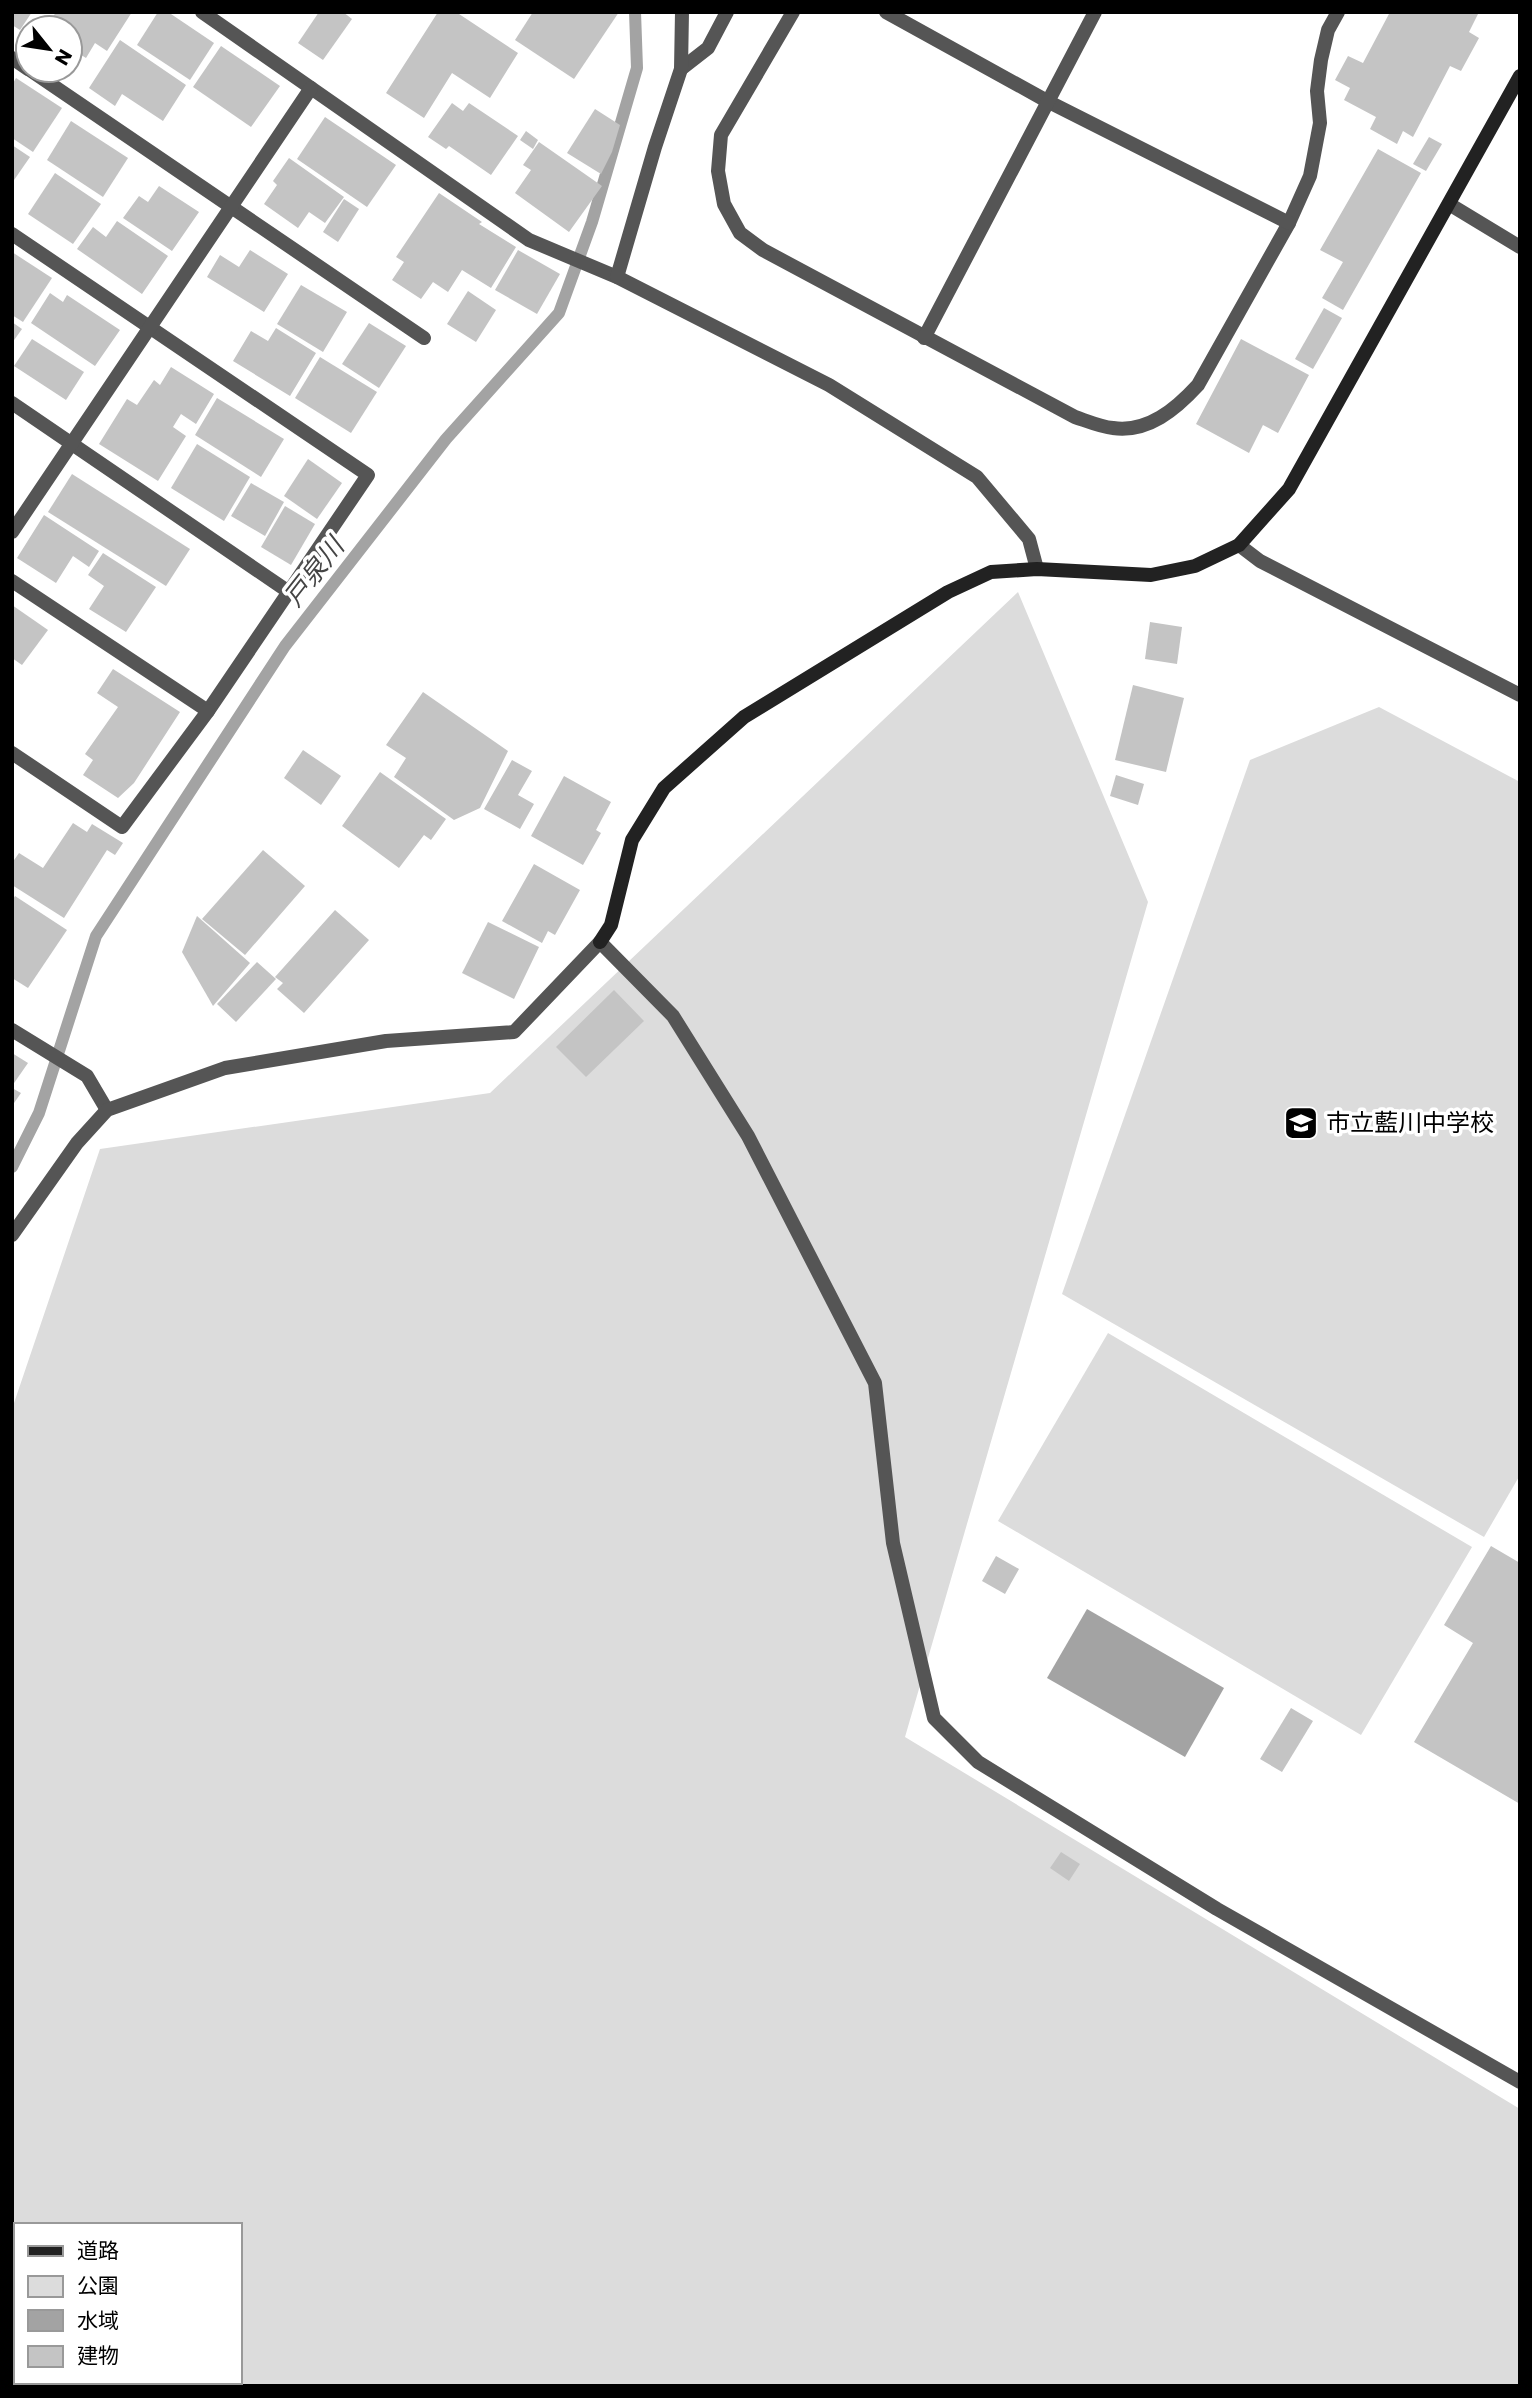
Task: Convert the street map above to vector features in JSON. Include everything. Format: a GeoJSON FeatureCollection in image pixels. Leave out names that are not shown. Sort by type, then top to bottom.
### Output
{"type":"FeatureCollection","features":[{"type":"Feature","properties":{"kind":"street"},"geometry":{"type":"LineString","coordinates":[[202,12],[529,240],[617,276],[829,385],[977,477],[1029,539],[1037,569]]}},
{"type":"Feature","properties":{"kind":"street"},"geometry":{"type":"LineString","coordinates":[[617,276],[681,69],[682,12]]}},
{"type":"Feature","properties":{"kind":"street"},"geometry":{"type":"LineString","coordinates":[[681,69],[708,48],[727,12]]}},
{"type":"Feature","properties":{"kind":"street"},"geometry":{"type":"LineString","coordinates":[[793,12],[721,135],[719,171],[724,204],[740,233],[763,250],[1075,418],[1113,428],[1142,428],[1179,406],[1198,385],[1289,223],[1310,176],[1320,123],[1317,91],[1321,60],[1328,30],[1338,12]]}},
{"type":"Feature","properties":{"kind":"street"},"geometry":{"type":"LineString","coordinates":[[886,12],[1047,101],[1289,223]]}},
{"type":"Feature","properties":{"kind":"street"},"geometry":{"type":"LineString","coordinates":[[924,338],[1095,12]]}},
{"type":"Feature","properties":{"kind":"street"},"geometry":{"type":"LineString","coordinates":[[12,1235],[77,1143],[107,1110],[225,1068],[386,1041],[514,1032],[600,942],[611,925],[632,839],[664,788],[744,717],[948,592],[991,572],[1037,569],[1151,575],[1195,566],[1239,545],[1290,489],[1520,75]]}},
{"type":"Feature","properties":{"kind":"street"},"geometry":{"type":"LineString","coordinates":[[51,84],[424,338]]}},
{"type":"Feature","properties":{"kind":"street"},"geometry":{"type":"LineString","coordinates":[[12,532],[311,88]]}},
{"type":"Feature","properties":{"kind":"street"},"geometry":{"type":"LineString","coordinates":[[1449,204],[1520,247]]}},
{"type":"Feature","properties":{"kind":"street"},"geometry":{"type":"LineString","coordinates":[[12,234],[368,475],[208,710],[122,827],[12,753]]}},
{"type":"Feature","properties":{"kind":"street"},"geometry":{"type":"LineString","coordinates":[[12,403],[289,592]]}},
{"type":"Feature","properties":{"kind":"street"},"geometry":{"type":"LineString","coordinates":[[1239,545],[1260,561],[1520,695]]}},
{"type":"Feature","properties":{"kind":"street"},"geometry":{"type":"LineString","coordinates":[[12,581],[208,710]]}},
{"type":"Feature","properties":{"kind":"street"},"geometry":{"type":"LineString","coordinates":[[600,942],[673,1016],[741,1125],[875,1383],[894,1543],[934,1718],[978,1762],[1217,1909],[1520,2082]]}},
{"type":"Feature","properties":{"kind":"street"},"geometry":{"type":"LineString","coordinates":[[12,1030],[88,1076],[107,1110]]}},
{"type":"Feature","properties":{"kind":"green space"},"geometry":{"type":"Polygon","coordinates":[[[1018,592],[1148,902],[905,1737],[1520,2109],[1520,2386],[12,2386],[12,1409],[100,1149],[490,1093],[1018,592]]]}},
{"type":"Feature","properties":{"kind":"green space"},"geometry":{"type":"Polygon","coordinates":[[[1379,707],[1520,782],[1520,1475],[1484,1537],[1062,1294],[1250,760],[1379,707]]]}},
{"type":"Feature","properties":{"kind":"green space"},"geometry":{"type":"Polygon","coordinates":[[[1108,1333],[1472,1547],[1361,1735],[998,1521],[1108,1333]]]}},
{"type":"Feature","properties":{"kind":"water"},"geometry":{"type":"Polygon","coordinates":[[[1087,1609],[1224,1688],[1185,1757],[1047,1678],[1087,1609]]]}},
{"type":"Feature","properties":{"kind":"building"},"geometry":{"type":"Polygon","coordinates":[[[12,12],[32,12],[14,14],[14,26],[12,12]]]}},
{"type":"Feature","properties":{"kind":"building"},"geometry":{"type":"Polygon","coordinates":[[[132,12],[107,51],[95,43],[86,58],[84,14],[55,14],[132,12]]]}},
{"type":"Feature","properties":{"kind":"building"},"geometry":{"type":"Polygon","coordinates":[[[158,12],[168,12],[214,43],[190,80],[137,45],[158,12]]]}},
{"type":"Feature","properties":{"kind":"building"},"geometry":{"type":"Polygon","coordinates":[[[319,12],[343,12],[352,19],[323,60],[298,43],[319,12]]]}},
{"type":"Feature","properties":{"kind":"building"},"geometry":{"type":"Polygon","coordinates":[[[438,12],[456,12],[518,53],[490,98],[452,73],[424,118],[386,93],[438,12]]]}},
{"type":"Feature","properties":{"kind":"building"},"geometry":{"type":"Polygon","coordinates":[[[533,12],[619,12],[574,79],[515,40],[533,12]]]}},
{"type":"Feature","properties":{"kind":"building"},"geometry":{"type":"Polygon","coordinates":[[[1390,12],[1479,12],[1469,32],[1479,38],[1461,71],[1450,66],[1413,137],[1403,131],[1397,144],[1370,129],[1376,117],[1344,100],[1350,88],[1335,80],[1348,56],[1363,63],[1390,12]]]}},
{"type":"Feature","properties":{"kind":"building"},"geometry":{"type":"Polygon","coordinates":[[[120,40],[186,85],[163,121],[122,94],[115,106],[89,88],[120,40]]]}},
{"type":"Feature","properties":{"kind":"building"},"geometry":{"type":"Polygon","coordinates":[[[221,46],[280,86],[251,127],[193,87],[221,46]]]}},
{"type":"Feature","properties":{"kind":"building"},"geometry":{"type":"Polygon","coordinates":[[[14,82],[14,84],[25,84],[62,108],[33,152],[12,138],[14,82]]]}},
{"type":"Feature","properties":{"kind":"building"},"geometry":{"type":"Polygon","coordinates":[[[452,103],[463,111],[469,103],[518,136],[491,175],[449,146],[446,149],[428,137],[452,103]]]}},
{"type":"Feature","properties":{"kind":"building"},"geometry":{"type":"Polygon","coordinates":[[[595,109],[620,125],[612,152],[601,174],[567,153],[595,109]]]}},
{"type":"Feature","properties":{"kind":"building"},"geometry":{"type":"Polygon","coordinates":[[[325,117],[396,165],[367,207],[297,159],[325,117]]]}},
{"type":"Feature","properties":{"kind":"building"},"geometry":{"type":"Polygon","coordinates":[[[71,121],[128,158],[103,197],[47,160],[71,121]]]}},
{"type":"Feature","properties":{"kind":"building"},"geometry":{"type":"Polygon","coordinates":[[[526,131],[538,140],[533,149],[520,140],[526,131]]]}},
{"type":"Feature","properties":{"kind":"building"},"geometry":{"type":"Polygon","coordinates":[[[1429,137],[1442,144],[1426,171],[1413,164],[1429,137]]]}},
{"type":"Feature","properties":{"kind":"building"},"geometry":{"type":"Polygon","coordinates":[[[539,142],[602,186],[569,232],[515,193],[531,170],[523,165],[539,142]]]}},
{"type":"Feature","properties":{"kind":"building"},"geometry":{"type":"Polygon","coordinates":[[[12,145],[30,157],[12,183],[12,145]]]}},
{"type":"Feature","properties":{"kind":"building"},"geometry":{"type":"Polygon","coordinates":[[[1378,149],[1421,173],[1343,310],[1322,298],[1343,262],[1320,250],[1378,149]]]}},
{"type":"Feature","properties":{"kind":"building"},"geometry":{"type":"Polygon","coordinates":[[[289,158],[344,197],[325,223],[309,212],[298,228],[264,204],[277,185],[273,181],[289,158]]]}},
{"type":"Feature","properties":{"kind":"building"},"geometry":{"type":"Polygon","coordinates":[[[55,173],[101,204],[73,244],[28,214],[55,173]]]}},
{"type":"Feature","properties":{"kind":"building"},"geometry":{"type":"Polygon","coordinates":[[[159,186],[199,212],[172,251],[123,218],[139,196],[148,202],[159,186]]]}},
{"type":"Feature","properties":{"kind":"building"},"geometry":{"type":"Polygon","coordinates":[[[439,193],[482,222],[479,224],[516,247],[491,288],[462,270],[448,292],[433,282],[421,299],[392,280],[404,262],[396,257],[439,193]]]}},
{"type":"Feature","properties":{"kind":"building"},"geometry":{"type":"Polygon","coordinates":[[[344,199],[359,209],[338,242],[323,232],[344,199]]]}},
{"type":"Feature","properties":{"kind":"building"},"geometry":{"type":"Polygon","coordinates":[[[117,221],[168,256],[142,294],[77,249],[93,227],[106,237],[117,221]]]}},
{"type":"Feature","properties":{"kind":"building"},"geometry":{"type":"Polygon","coordinates":[[[250,250],[288,274],[264,312],[207,277],[220,255],[239,267],[250,250]]]}},
{"type":"Feature","properties":{"kind":"building"},"geometry":{"type":"Polygon","coordinates":[[[518,250],[560,274],[537,314],[495,290],[518,250]]]}},
{"type":"Feature","properties":{"kind":"building"},"geometry":{"type":"Polygon","coordinates":[[[12,252],[52,278],[23,322],[12,315],[12,252]]]}},
{"type":"Feature","properties":{"kind":"building"},"geometry":{"type":"Polygon","coordinates":[[[301,285],[347,312],[323,352],[277,324],[301,285]]]}},
{"type":"Feature","properties":{"kind":"building"},"geometry":{"type":"Polygon","coordinates":[[[468,291],[496,310],[476,342],[447,324],[468,291]]]}},
{"type":"Feature","properties":{"kind":"building"},"geometry":{"type":"Polygon","coordinates":[[[50,293],[63,302],[67,295],[120,330],[95,366],[31,323],[50,293]]]}},
{"type":"Feature","properties":{"kind":"building"},"geometry":{"type":"Polygon","coordinates":[[[1324,308],[1342,318],[1313,369],[1295,359],[1324,308]]]}},
{"type":"Feature","properties":{"kind":"building"},"geometry":{"type":"Polygon","coordinates":[[[12,322],[22,329],[12,343],[12,322]]]}},
{"type":"Feature","properties":{"kind":"building"},"geometry":{"type":"Polygon","coordinates":[[[369,323],[406,346],[379,388],[342,364],[369,323]]]}},
{"type":"Feature","properties":{"kind":"building"},"geometry":{"type":"Polygon","coordinates":[[[276,328],[316,353],[290,396],[233,361],[251,331],[268,341],[276,328]]]}},
{"type":"Feature","properties":{"kind":"building"},"geometry":{"type":"Polygon","coordinates":[[[32,339],[84,372],[66,400],[14,366],[32,339]]]}},
{"type":"Feature","properties":{"kind":"building"},"geometry":{"type":"Polygon","coordinates":[[[1241,339],[1309,375],[1278,433],[1263,425],[1249,453],[1196,424],[1241,339]]]}},
{"type":"Feature","properties":{"kind":"building"},"geometry":{"type":"Polygon","coordinates":[[[320,357],[377,392],[351,433],[295,398],[320,357]]]}},
{"type":"Feature","properties":{"kind":"building"},"geometry":{"type":"Polygon","coordinates":[[[171,367],[214,394],[196,424],[181,414],[173,427],[186,436],[158,481],[99,444],[127,399],[137,405],[154,380],[160,385],[171,367]]]}},
{"type":"Feature","properties":{"kind":"building"},"geometry":{"type":"Polygon","coordinates":[[[217,398],[284,439],[261,477],[195,435],[217,398]]]}},
{"type":"Feature","properties":{"kind":"building"},"geometry":{"type":"Polygon","coordinates":[[[197,444],[250,477],[224,521],[171,488],[197,444]]]}},
{"type":"Feature","properties":{"kind":"building"},"geometry":{"type":"Polygon","coordinates":[[[308,459],[342,483],[317,519],[284,496],[308,459]]]}},
{"type":"Feature","properties":{"kind":"building"},"geometry":{"type":"Polygon","coordinates":[[[72,474],[190,549],[166,586],[48,512],[72,474]]]}},
{"type":"Feature","properties":{"kind":"building"},"geometry":{"type":"Polygon","coordinates":[[[251,483],[284,502],[265,536],[231,516],[251,483]]]}},
{"type":"Feature","properties":{"kind":"building"},"geometry":{"type":"Polygon","coordinates":[[[285,506],[315,524],[291,565],[261,547],[285,506]]]}},
{"type":"Feature","properties":{"kind":"building"},"geometry":{"type":"Polygon","coordinates":[[[44,515],[99,551],[89,567],[73,556],[56,583],[17,558],[44,515]]]}},
{"type":"Feature","properties":{"kind":"building"},"geometry":{"type":"Polygon","coordinates":[[[103,553],[156,587],[126,632],[89,609],[104,586],[88,575],[103,553]]]}},
{"type":"Feature","properties":{"kind":"building"},"geometry":{"type":"Polygon","coordinates":[[[12,605],[48,630],[22,665],[12,658],[12,605]]]}},
{"type":"Feature","properties":{"kind":"building"},"geometry":{"type":"Polygon","coordinates":[[[1150,622],[1182,627],[1177,664],[1145,659],[1150,622]]]}},
{"type":"Feature","properties":{"kind":"building"},"geometry":{"type":"Polygon","coordinates":[[[113,669],[180,712],[134,783],[118,798],[83,775],[93,760],[85,754],[118,707],[97,693],[113,669]]]}},
{"type":"Feature","properties":{"kind":"building"},"geometry":{"type":"Polygon","coordinates":[[[1133,685],[1184,698],[1166,772],[1115,760],[1133,685]]]}},
{"type":"Feature","properties":{"kind":"building"},"geometry":{"type":"Polygon","coordinates":[[[423,692],[508,751],[480,808],[454,820],[394,777],[406,758],[386,745],[423,692]]]}},
{"type":"Feature","properties":{"kind":"building"},"geometry":{"type":"Polygon","coordinates":[[[303,750],[341,776],[321,805],[284,778],[303,750]]]}},
{"type":"Feature","properties":{"kind":"building"},"geometry":{"type":"Polygon","coordinates":[[[512,760],[532,771],[518,795],[534,804],[520,829],[484,809],[512,760]]]}},
{"type":"Feature","properties":{"kind":"building"},"geometry":{"type":"Polygon","coordinates":[[[380,772],[446,819],[431,840],[424,835],[399,868],[342,826],[380,772]]]}},
{"type":"Feature","properties":{"kind":"building"},"geometry":{"type":"Polygon","coordinates":[[[1116,775],[1144,784],[1138,805],[1110,796],[1116,775]]]}},
{"type":"Feature","properties":{"kind":"building"},"geometry":{"type":"Polygon","coordinates":[[[564,776],[611,802],[596,830],[601,833],[583,865],[531,836],[564,776]]]}},
{"type":"Feature","properties":{"kind":"building"},"geometry":{"type":"Polygon","coordinates":[[[73,823],[87,832],[92,824],[123,843],[115,855],[107,850],[64,918],[12,885],[12,863],[19,853],[43,868],[73,823]]]}},
{"type":"Feature","properties":{"kind":"building"},"geometry":{"type":"Polygon","coordinates":[[[263,850],[305,886],[245,955],[202,919],[263,850]]]}},
{"type":"Feature","properties":{"kind":"building"},"geometry":{"type":"Polygon","coordinates":[[[534,864],[580,890],[555,935],[548,931],[542,943],[502,921],[534,864]]]}},
{"type":"Feature","properties":{"kind":"building"},"geometry":{"type":"Polygon","coordinates":[[[15,896],[67,930],[28,988],[12,978],[12,901],[15,896]]]}},
{"type":"Feature","properties":{"kind":"building"},"geometry":{"type":"Polygon","coordinates":[[[335,910],[369,940],[304,1013],[277,989],[283,983],[275,977],[335,910]]]}},
{"type":"Feature","properties":{"kind":"building"},"geometry":{"type":"Polygon","coordinates":[[[197,916],[250,963],[213,1006],[182,952],[197,916]]]}},
{"type":"Feature","properties":{"kind":"building"},"geometry":{"type":"Polygon","coordinates":[[[488,922],[539,947],[514,999],[462,973],[488,922]]]}},
{"type":"Feature","properties":{"kind":"building"},"geometry":{"type":"Polygon","coordinates":[[[257,962],[276,979],[236,1022],[217,1004],[257,962]]]}},
{"type":"Feature","properties":{"kind":"building"},"geometry":{"type":"Polygon","coordinates":[[[614,990],[644,1021],[586,1077],[556,1047],[614,990]]]}},
{"type":"Feature","properties":{"kind":"building"},"geometry":{"type":"Polygon","coordinates":[[[12,1053],[28,1063],[12,1086],[12,1053]]]}},
{"type":"Feature","properties":{"kind":"building"},"geometry":{"type":"Polygon","coordinates":[[[12,1088],[21,1093],[12,1106],[12,1088]]]}},
{"type":"Feature","properties":{"kind":"building"},"geometry":{"type":"Polygon","coordinates":[[[1491,1546],[1520,1563],[1520,1804],[1414,1742],[1473,1643],[1444,1625],[1491,1546]]]}},
{"type":"Feature","properties":{"kind":"building"},"geometry":{"type":"Polygon","coordinates":[[[996,1556],[1019,1569],[1005,1594],[982,1581],[996,1556]]]}},
{"type":"Feature","properties":{"kind":"building"},"geometry":{"type":"Polygon","coordinates":[[[1291,1708],[1313,1721],[1282,1772],[1260,1759],[1291,1708]]]}},
{"type":"Feature","properties":{"kind":"building"},"geometry":{"type":"Polygon","coordinates":[[[1061,1852],[1080,1864],[1069,1881],[1050,1868],[1061,1852]]]}},
{"type":"Feature","properties":{"kind":"waterway","name":"戸泉川"},"geometry":{"type":"LineString","coordinates":[[12,1167],[39,1113],[96,936],[285,646],[446,439],[559,313],[592,222],[637,68],[635,12]]}},
{"type":"Feature","properties":{"kind":"place","name":"市立藍川中学校"},"geometry":{"type":"Point","coordinates":[1301,1123]}}]}
